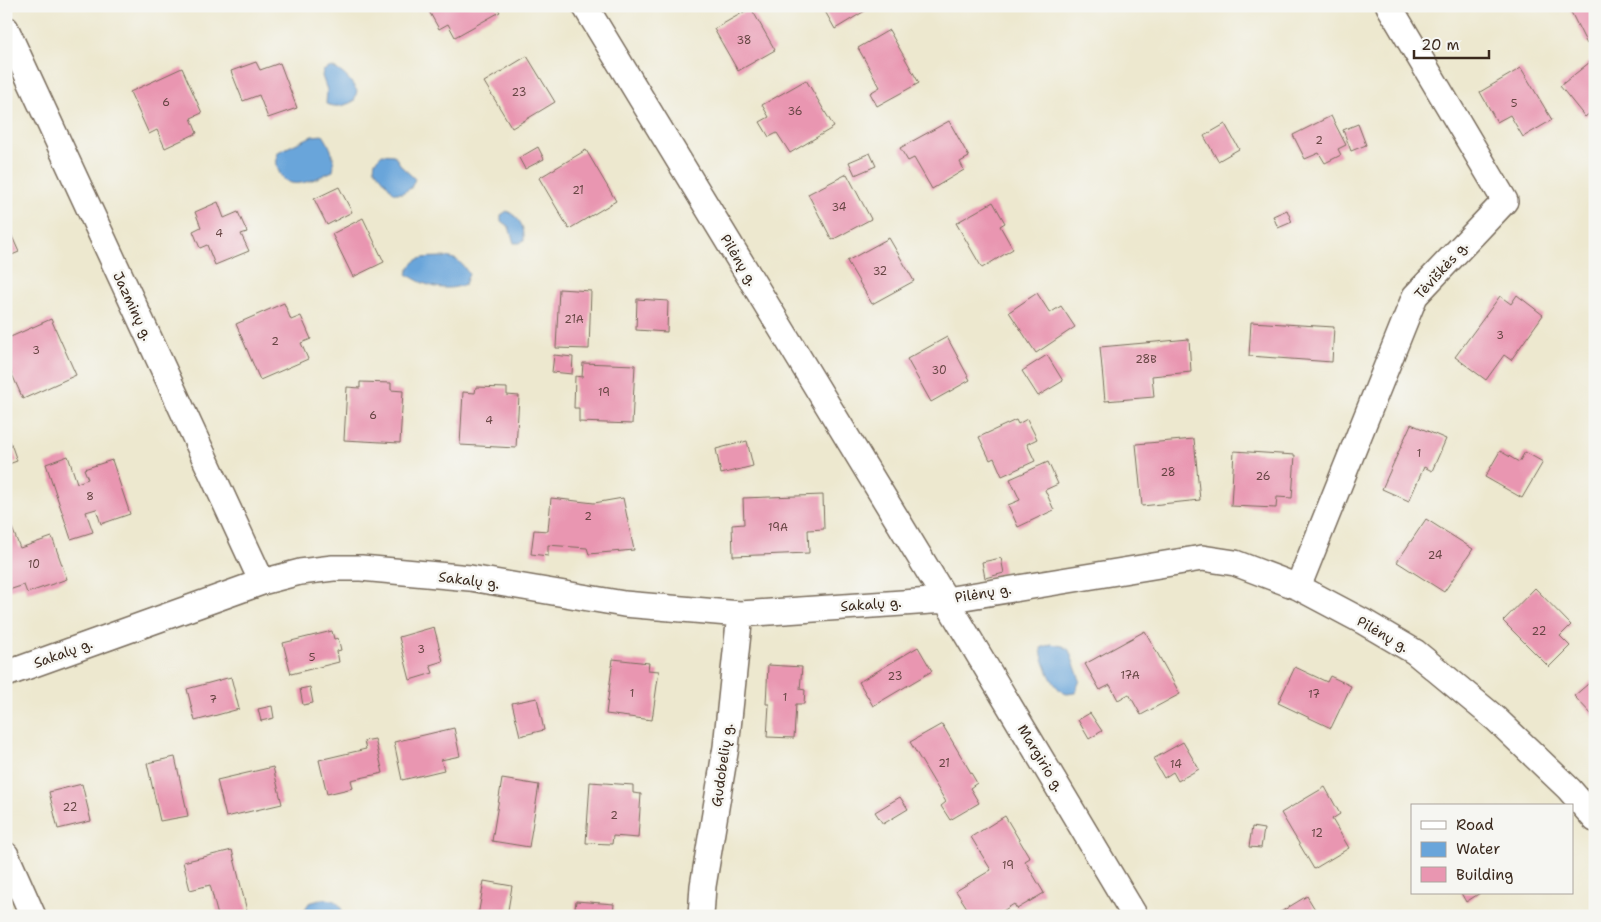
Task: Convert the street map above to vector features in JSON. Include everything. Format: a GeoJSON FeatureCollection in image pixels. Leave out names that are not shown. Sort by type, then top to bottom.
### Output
{"type":"FeatureCollection","features":[{"type":"Feature","properties":{"kind":"street","name":"Pilėnų g."},"geometry":{"type":"LineString","coordinates":[[585,6],[946,600],[1202,558],[1235,563],[1298,587],[1416,652],[1496,719],[1569,789],[1595,819]]}},
{"type":"Feature","properties":{"kind":"street","name":"Tėviškės g."},"geometry":{"type":"LineString","coordinates":[[1298,587],[1415,296],[1505,201],[1389,6]]}},
{"type":"Feature","properties":{"kind":"street","name":"Jazminų g."},"geometry":{"type":"LineString","coordinates":[[6,29],[262,582]]}},
{"type":"Feature","properties":{"kind":"street","name":"Sakalų g."},"geometry":{"type":"LineString","coordinates":[[6,674],[262,582],[300,572],[333,568],[361,568],[470,578],[624,604],[740,614],[946,600]]}},
{"type":"Feature","properties":{"kind":"street","name":"Margirio g."},"geometry":{"type":"LineString","coordinates":[[946,600],[1135,916]]}},
{"type":"Feature","properties":{"kind":"street","name":"Gudobelių g."},"geometry":{"type":"LineString","coordinates":[[702,916],[703,886],[726,747],[740,614]]}},
{"type":"Feature","properties":{"kind":"street"},"geometry":{"type":"LineString","coordinates":[[6,855],[33,916]]}},
{"type":"Feature","properties":{"kind":"water"},"geometry":{"type":"Polygon","coordinates":[[[331,67],[343,74],[355,87],[357,91],[354,101],[340,106],[326,104],[327,90],[322,76],[323,71],[331,67]]]}},
{"type":"Feature","properties":{"kind":"water"},"geometry":{"type":"Polygon","coordinates":[[[323,135],[332,152],[333,171],[305,182],[291,183],[285,180],[277,166],[278,152],[312,136],[323,135]]]}},
{"type":"Feature","properties":{"kind":"water"},"geometry":{"type":"Polygon","coordinates":[[[382,154],[394,155],[402,167],[415,179],[411,188],[402,193],[394,193],[374,168],[375,161],[382,154]]]}},
{"type":"Feature","properties":{"kind":"water"},"geometry":{"type":"Polygon","coordinates":[[[507,211],[518,219],[522,227],[524,240],[520,243],[514,243],[509,227],[501,221],[501,215],[507,211]]]}},
{"type":"Feature","properties":{"kind":"water"},"geometry":{"type":"Polygon","coordinates":[[[441,257],[455,259],[463,266],[469,274],[465,284],[450,288],[435,287],[407,274],[413,263],[420,259],[441,257]]]}},
{"type":"Feature","properties":{"kind":"water"},"geometry":{"type":"Polygon","coordinates":[[[1051,644],[1063,646],[1069,650],[1080,680],[1075,693],[1067,694],[1062,692],[1057,688],[1049,674],[1043,660],[1041,648],[1051,644]]]}},
{"type":"Feature","properties":{"kind":"water"},"geometry":{"type":"Polygon","coordinates":[[[323,899],[337,903],[344,916],[303,916],[303,912],[309,903],[323,899]]]}},
{"type":"Feature","properties":{"kind":"building"},"geometry":{"type":"Polygon","coordinates":[[[426,6],[496,6],[500,12],[455,37],[448,24],[439,29],[426,6]]]}},
{"type":"Feature","properties":{"kind":"building"},"geometry":{"type":"Polygon","coordinates":[[[822,6],[873,6],[835,29],[822,6]]]}},
{"type":"Feature","properties":{"kind":"building"},"geometry":{"type":"Polygon","coordinates":[[[1568,6],[1595,6],[1595,40],[1587,44],[1568,6]]]}},
{"type":"Feature","properties":{"kind":"building"},"geometry":{"type":"Polygon","coordinates":[[[751,8],[775,50],[738,71],[714,29],[751,8]]]}},
{"type":"Feature","properties":{"kind":"building"},"geometry":{"type":"Polygon","coordinates":[[[889,30],[919,83],[877,106],[870,93],[880,87],[858,48],[889,30]]]}},
{"type":"Feature","properties":{"kind":"building"},"geometry":{"type":"Polygon","coordinates":[[[527,56],[555,102],[512,128],[484,82],[527,56]]]}},
{"type":"Feature","properties":{"kind":"building"},"geometry":{"type":"Polygon","coordinates":[[[1595,58],[1595,109],[1585,117],[1560,86],[1595,58]]]}},
{"type":"Feature","properties":{"kind":"building"},"geometry":{"type":"Polygon","coordinates":[[[256,62],[260,70],[280,63],[297,108],[268,118],[259,95],[243,101],[231,71],[256,62]]]}},
{"type":"Feature","properties":{"kind":"building"},"geometry":{"type":"Polygon","coordinates":[[[182,68],[202,113],[191,118],[197,133],[165,148],[157,130],[149,134],[130,92],[182,68]]]}},
{"type":"Feature","properties":{"kind":"building"},"geometry":{"type":"Polygon","coordinates":[[[1521,68],[1552,120],[1523,137],[1510,115],[1497,122],[1480,92],[1521,68]]]}},
{"type":"Feature","properties":{"kind":"building"},"geometry":{"type":"Polygon","coordinates":[[[806,80],[834,127],[790,153],[777,133],[769,137],[760,122],[769,117],[762,105],[806,80]]]}},
{"type":"Feature","properties":{"kind":"building"},"geometry":{"type":"Polygon","coordinates":[[[1331,116],[1346,145],[1338,149],[1341,155],[1325,163],[1319,153],[1305,159],[1293,135],[1331,116]]]}},
{"type":"Feature","properties":{"kind":"building"},"geometry":{"type":"Polygon","coordinates":[[[949,121],[969,157],[960,162],[964,170],[932,189],[914,158],[908,161],[900,148],[949,121]]]}},
{"type":"Feature","properties":{"kind":"building"},"geometry":{"type":"Polygon","coordinates":[[[1225,124],[1239,149],[1218,161],[1204,136],[1225,124]]]}},
{"type":"Feature","properties":{"kind":"building"},"geometry":{"type":"Polygon","coordinates":[[[1358,124],[1366,145],[1351,151],[1343,130],[1358,124]]]}},
{"type":"Feature","properties":{"kind":"building"},"geometry":{"type":"Polygon","coordinates":[[[538,147],[544,159],[525,169],[519,158],[538,147]]]}},
{"type":"Feature","properties":{"kind":"building"},"geometry":{"type":"Polygon","coordinates":[[[586,150],[616,201],[569,229],[539,178],[586,150]]]}},
{"type":"Feature","properties":{"kind":"building"},"geometry":{"type":"Polygon","coordinates":[[[870,153],[876,166],[855,175],[849,162],[870,153]]]}},
{"type":"Feature","properties":{"kind":"building"},"geometry":{"type":"Polygon","coordinates":[[[847,174],[871,219],[832,240],[808,194],[847,174]]]}},
{"type":"Feature","properties":{"kind":"building"},"geometry":{"type":"Polygon","coordinates":[[[339,187],[352,212],[327,225],[314,199],[339,187]]]}},
{"type":"Feature","properties":{"kind":"building"},"geometry":{"type":"Polygon","coordinates":[[[218,202],[224,218],[238,212],[247,232],[241,234],[249,251],[215,265],[207,245],[200,248],[193,231],[201,227],[195,212],[218,202]]]}},
{"type":"Feature","properties":{"kind":"building"},"geometry":{"type":"Polygon","coordinates":[[[993,202],[1005,223],[1000,226],[1013,249],[982,268],[956,223],[993,202]]]}},
{"type":"Feature","properties":{"kind":"building"},"geometry":{"type":"Polygon","coordinates":[[[1287,210],[1292,222],[1278,228],[1273,216],[1287,210]]]}},
{"type":"Feature","properties":{"kind":"building"},"geometry":{"type":"Polygon","coordinates":[[[363,218],[384,262],[353,277],[332,234],[363,218]]]}},
{"type":"Feature","properties":{"kind":"building"},"geometry":{"type":"Polygon","coordinates":[[[6,223],[19,252],[7,257],[10,264],[6,266],[6,223]]]}},
{"type":"Feature","properties":{"kind":"building"},"geometry":{"type":"Polygon","coordinates":[[[889,238],[914,281],[872,304],[847,261],[889,238]]]}},
{"type":"Feature","properties":{"kind":"building"},"geometry":{"type":"Polygon","coordinates":[[[559,289],[591,291],[589,349],[556,348],[559,289]]]}},
{"type":"Feature","properties":{"kind":"building"},"geometry":{"type":"Polygon","coordinates":[[[1037,293],[1050,313],[1061,306],[1075,327],[1036,353],[1009,312],[1037,293]]]}},
{"type":"Feature","properties":{"kind":"building"},"geometry":{"type":"Polygon","coordinates":[[[1517,295],[1543,315],[1511,360],[1504,355],[1486,380],[1455,357],[1500,296],[1511,304],[1517,295]]]}},
{"type":"Feature","properties":{"kind":"building"},"geometry":{"type":"Polygon","coordinates":[[[637,299],[668,301],[667,332],[636,330],[637,299]]]}},
{"type":"Feature","properties":{"kind":"building"},"geometry":{"type":"Polygon","coordinates":[[[284,303],[291,320],[301,316],[311,339],[301,343],[308,359],[260,380],[236,324],[284,303]]]}},
{"type":"Feature","properties":{"kind":"building"},"geometry":{"type":"Polygon","coordinates":[[[51,319],[76,375],[23,399],[6,361],[6,339],[51,319]]]}},
{"type":"Feature","properties":{"kind":"building"},"geometry":{"type":"Polygon","coordinates":[[[1251,322],[1334,327],[1332,362],[1249,356],[1251,322]]]}},
{"type":"Feature","properties":{"kind":"building"},"geometry":{"type":"Polygon","coordinates":[[[947,337],[970,380],[931,402],[907,359],[947,337]]]}},
{"type":"Feature","properties":{"kind":"building"},"geometry":{"type":"Polygon","coordinates":[[[1189,339],[1191,372],[1152,376],[1154,397],[1105,401],[1100,347],[1189,339]]]}},
{"type":"Feature","properties":{"kind":"building"},"geometry":{"type":"Polygon","coordinates":[[[554,355],[573,357],[572,374],[552,372],[554,355]]]}},
{"type":"Feature","properties":{"kind":"building"},"geometry":{"type":"Polygon","coordinates":[[[1047,355],[1063,381],[1038,396],[1022,371],[1047,355]]]}},
{"type":"Feature","properties":{"kind":"building"},"geometry":{"type":"Polygon","coordinates":[[[583,363],[635,365],[632,424],[579,422],[579,408],[574,408],[575,376],[582,377],[583,363]]]}},
{"type":"Feature","properties":{"kind":"building"},"geometry":{"type":"Polygon","coordinates":[[[360,382],[391,383],[391,390],[403,391],[400,443],[344,440],[347,387],[360,388],[360,382]]]}},
{"type":"Feature","properties":{"kind":"building"},"geometry":{"type":"Polygon","coordinates":[[[476,387],[507,388],[507,395],[519,396],[516,448],[460,445],[463,392],[475,393],[476,387]]]}},
{"type":"Feature","properties":{"kind":"building"},"geometry":{"type":"Polygon","coordinates":[[[1027,419],[1037,439],[1027,444],[1035,461],[1002,476],[994,458],[990,460],[979,437],[1016,420],[1018,424],[1027,419]]]}},
{"type":"Feature","properties":{"kind":"building"},"geometry":{"type":"Polygon","coordinates":[[[1411,424],[1446,439],[1432,471],[1424,467],[1409,501],[1382,489],[1411,424]]]}},
{"type":"Feature","properties":{"kind":"building"},"geometry":{"type":"Polygon","coordinates":[[[1194,439],[1200,500],[1142,506],[1136,444],[1194,439]]]}},
{"type":"Feature","properties":{"kind":"building"},"geometry":{"type":"Polygon","coordinates":[[[10,441],[17,461],[6,465],[6,442],[10,441]]]}},
{"type":"Feature","properties":{"kind":"building"},"geometry":{"type":"Polygon","coordinates":[[[747,441],[753,466],[721,474],[716,449],[747,441]]]}},
{"type":"Feature","properties":{"kind":"building"},"geometry":{"type":"Polygon","coordinates":[[[1234,451],[1295,455],[1292,498],[1277,497],[1276,508],[1231,506],[1234,451]]]}},
{"type":"Feature","properties":{"kind":"building"},"geometry":{"type":"Polygon","coordinates":[[[1500,451],[1519,462],[1525,452],[1543,462],[1522,498],[1485,477],[1500,451]]]}},
{"type":"Feature","properties":{"kind":"building"},"geometry":{"type":"Polygon","coordinates":[[[68,456],[77,483],[88,479],[84,469],[112,460],[130,514],[101,524],[96,509],[86,512],[93,532],[71,539],[46,464],[68,456]]]}},
{"type":"Feature","properties":{"kind":"building"},"geometry":{"type":"Polygon","coordinates":[[[1048,462],[1058,484],[1045,490],[1054,510],[1018,527],[1008,505],[1020,500],[1010,479],[1048,462]]]}},
{"type":"Feature","properties":{"kind":"building"},"geometry":{"type":"Polygon","coordinates":[[[823,495],[824,529],[808,530],[809,553],[733,556],[732,525],[744,524],[743,498],[823,495]]]}},
{"type":"Feature","properties":{"kind":"building"},"geometry":{"type":"Polygon","coordinates":[[[551,498],[594,503],[623,498],[634,550],[589,554],[587,548],[548,545],[548,556],[531,554],[534,530],[548,531],[551,498]]]}},
{"type":"Feature","properties":{"kind":"building"},"geometry":{"type":"Polygon","coordinates":[[[1426,519],[1473,549],[1444,592],[1397,562],[1426,519]]]}},
{"type":"Feature","properties":{"kind":"building"},"geometry":{"type":"Polygon","coordinates":[[[12,528],[20,548],[52,537],[67,579],[27,593],[24,585],[6,591],[6,530],[12,528]]]}},
{"type":"Feature","properties":{"kind":"building"},"geometry":{"type":"Polygon","coordinates":[[[1001,558],[1004,573],[985,578],[982,562],[1001,558]]]}},
{"type":"Feature","properties":{"kind":"building"},"geometry":{"type":"Polygon","coordinates":[[[1535,588],[1571,625],[1560,636],[1570,646],[1549,667],[1503,621],[1535,588]]]}},
{"type":"Feature","properties":{"kind":"building"},"geometry":{"type":"Polygon","coordinates":[[[434,627],[443,661],[430,665],[433,673],[410,680],[399,637],[434,627]]]}},
{"type":"Feature","properties":{"kind":"building"},"geometry":{"type":"Polygon","coordinates":[[[332,631],[334,639],[338,638],[341,650],[337,651],[339,662],[291,674],[283,643],[332,631]]]}},
{"type":"Feature","properties":{"kind":"building"},"geometry":{"type":"Polygon","coordinates":[[[1145,631],[1180,694],[1141,715],[1129,694],[1118,700],[1110,685],[1100,690],[1085,664],[1145,631]]]}},
{"type":"Feature","properties":{"kind":"building"},"geometry":{"type":"Polygon","coordinates":[[[918,647],[932,671],[873,706],[859,682],[918,647]]]}},
{"type":"Feature","properties":{"kind":"building"},"geometry":{"type":"Polygon","coordinates":[[[613,659],[649,663],[648,670],[659,671],[652,720],[606,714],[613,659]]]}},
{"type":"Feature","properties":{"kind":"building"},"geometry":{"type":"Polygon","coordinates":[[[768,665],[802,667],[800,689],[805,690],[804,704],[796,704],[794,738],[767,737],[769,704],[766,704],[768,665]]]}},
{"type":"Feature","properties":{"kind":"building"},"geometry":{"type":"Polygon","coordinates":[[[1295,667],[1327,682],[1330,676],[1351,686],[1331,728],[1278,703],[1295,667]]]}},
{"type":"Feature","properties":{"kind":"building"},"geometry":{"type":"Polygon","coordinates":[[[231,677],[239,709],[195,721],[187,689],[231,677]]]}},
{"type":"Feature","properties":{"kind":"building"},"geometry":{"type":"Polygon","coordinates":[[[1595,678],[1595,718],[1574,696],[1595,678]]]}},
{"type":"Feature","properties":{"kind":"building"},"geometry":{"type":"Polygon","coordinates":[[[310,687],[313,703],[303,705],[300,689],[310,687]]]}},
{"type":"Feature","properties":{"kind":"building"},"geometry":{"type":"Polygon","coordinates":[[[537,698],[544,730],[520,736],[512,703],[537,698]]]}},
{"type":"Feature","properties":{"kind":"building"},"geometry":{"type":"Polygon","coordinates":[[[272,706],[274,718],[261,721],[258,709],[272,706]]]}},
{"type":"Feature","properties":{"kind":"building"},"geometry":{"type":"Polygon","coordinates":[[[1090,713],[1102,731],[1089,739],[1078,720],[1090,713]]]}},
{"type":"Feature","properties":{"kind":"building"},"geometry":{"type":"Polygon","coordinates":[[[942,724],[977,783],[970,788],[979,803],[950,820],[941,806],[946,802],[910,742],[942,724]]]}},
{"type":"Feature","properties":{"kind":"building"},"geometry":{"type":"Polygon","coordinates":[[[454,728],[460,756],[441,760],[444,770],[402,780],[394,742],[454,728]]]}},
{"type":"Feature","properties":{"kind":"building"},"geometry":{"type":"Polygon","coordinates":[[[375,739],[383,773],[351,780],[353,788],[327,794],[319,760],[366,749],[364,741],[375,739]]]}},
{"type":"Feature","properties":{"kind":"building"},"geometry":{"type":"Polygon","coordinates":[[[1183,742],[1199,769],[1178,781],[1173,772],[1164,778],[1153,759],[1183,742]]]}},
{"type":"Feature","properties":{"kind":"building"},"geometry":{"type":"Polygon","coordinates":[[[175,757],[188,816],[160,821],[147,763],[175,757]]]}},
{"type":"Feature","properties":{"kind":"building"},"geometry":{"type":"Polygon","coordinates":[[[273,767],[282,804],[226,817],[217,780],[273,767]]]}},
{"type":"Feature","properties":{"kind":"building"},"geometry":{"type":"Polygon","coordinates":[[[502,779],[539,785],[529,847],[492,841],[502,779]]]}},
{"type":"Feature","properties":{"kind":"building"},"geometry":{"type":"Polygon","coordinates":[[[590,782],[633,785],[633,793],[641,794],[638,838],[613,836],[612,844],[586,843],[590,782]]]}},
{"type":"Feature","properties":{"kind":"building"},"geometry":{"type":"Polygon","coordinates":[[[82,784],[91,821],[58,829],[49,792],[82,784]]]}},
{"type":"Feature","properties":{"kind":"building"},"geometry":{"type":"Polygon","coordinates":[[[1325,787],[1340,814],[1332,819],[1349,848],[1314,869],[1281,813],[1325,787]]]}},
{"type":"Feature","properties":{"kind":"building"},"geometry":{"type":"Polygon","coordinates":[[[900,797],[908,809],[883,824],[875,812],[900,797]]]}},
{"type":"Feature","properties":{"kind":"building"},"geometry":{"type":"Polygon","coordinates":[[[1005,816],[1030,858],[1025,861],[1044,893],[1017,909],[1014,904],[995,916],[960,916],[969,911],[956,891],[991,870],[971,837],[1005,816]]]}},
{"type":"Feature","properties":{"kind":"building"},"geometry":{"type":"Polygon","coordinates":[[[1252,827],[1264,829],[1261,848],[1249,847],[1252,827]]]}},
{"type":"Feature","properties":{"kind":"building"},"geometry":{"type":"Polygon","coordinates":[[[232,850],[248,915],[218,916],[210,885],[190,890],[183,862],[232,850]]]}},
{"type":"Feature","properties":{"kind":"building"},"geometry":{"type":"Polygon","coordinates":[[[484,881],[512,886],[507,916],[478,916],[484,881]]]}},
{"type":"Feature","properties":{"kind":"building"},"geometry":{"type":"Polygon","coordinates":[[[1462,894],[1478,894],[1466,902],[1462,894]]]}},
{"type":"Feature","properties":{"kind":"building"},"geometry":{"type":"Polygon","coordinates":[[[1307,896],[1319,916],[1274,916],[1307,896]]]}},
{"type":"Feature","properties":{"kind":"building"},"geometry":{"type":"Polygon","coordinates":[[[576,901],[614,904],[613,916],[574,916],[576,901]]]}}]}
